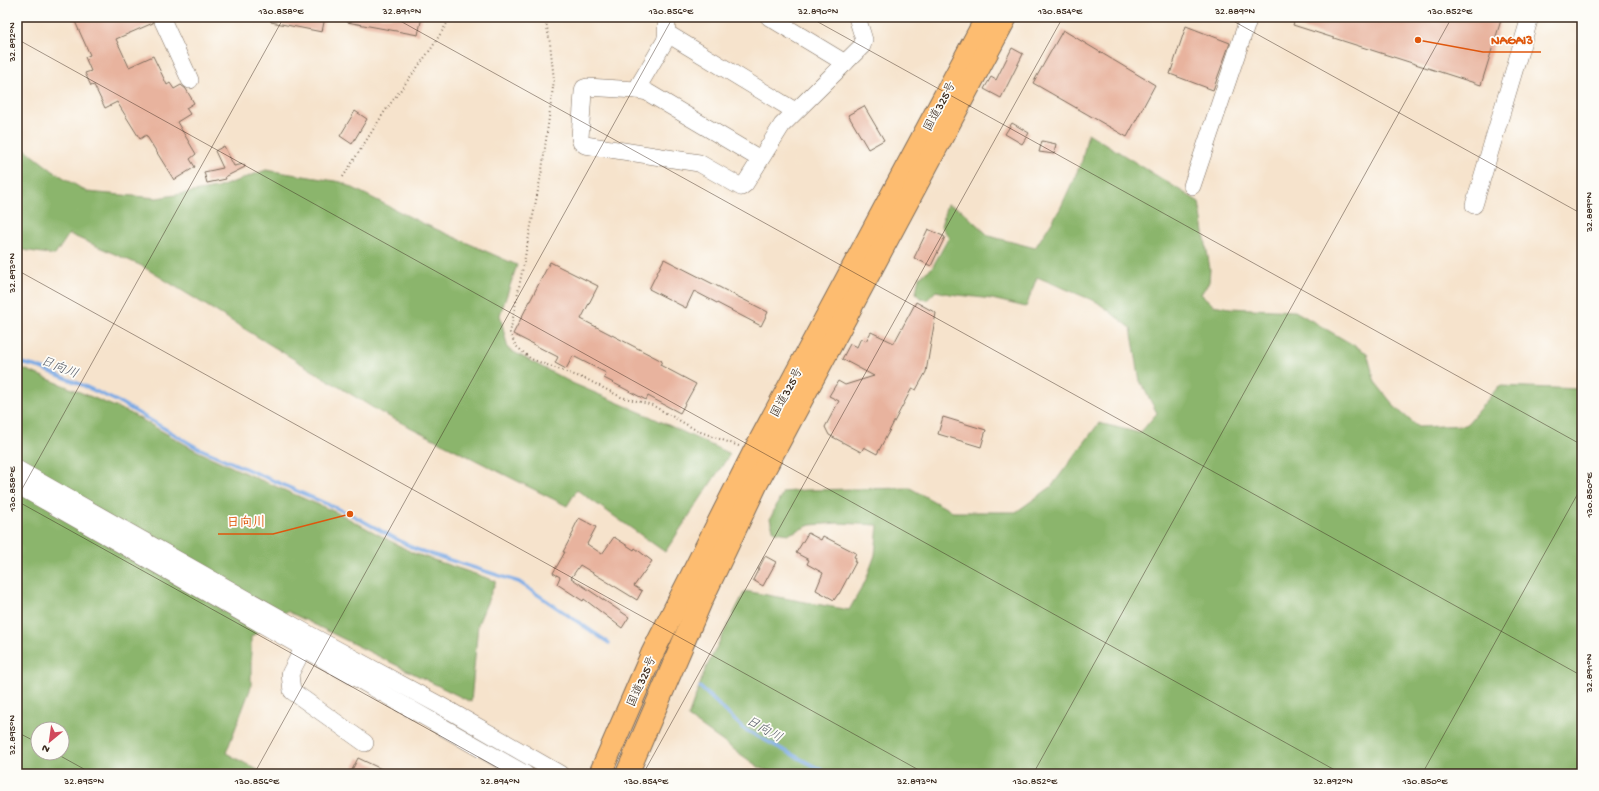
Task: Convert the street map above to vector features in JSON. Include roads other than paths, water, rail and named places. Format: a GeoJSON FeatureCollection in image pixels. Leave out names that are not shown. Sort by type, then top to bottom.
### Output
{"type":"FeatureCollection","features":[{"type":"Feature","properties":{"kind":"highway","name":"国道325号"},"geometry":{"type":"LineString","coordinates":[[600,774],[652,654],[754,452],[987,17]]}},
{"type":"Feature","properties":{"kind":"highway","name":"国道325号"},"geometry":{"type":"LineString","coordinates":[[627,774],[701,601],[757,483],[1006,17]]}},
{"type":"Feature","properties":{"kind":"street"},"geometry":{"type":"LineString","coordinates":[[161,17],[190,80]]}},
{"type":"Feature","properties":{"kind":"street"},"geometry":{"type":"LineString","coordinates":[[769,17],[845,63]]}},
{"type":"Feature","properties":{"kind":"street"},"geometry":{"type":"LineString","coordinates":[[760,159],[650,93],[636,90],[584,88],[581,142],[585,145],[699,163],[741,187],[745,184],[782,125],[864,43],[858,17]]}},
{"type":"Feature","properties":{"kind":"street"},"geometry":{"type":"LineString","coordinates":[[1192,186],[1249,17]]}},
{"type":"Feature","properties":{"kind":"street"},"geometry":{"type":"LineString","coordinates":[[1474,204],[1530,17]]}},
{"type":"Feature","properties":{"kind":"street"},"geometry":{"type":"LineString","coordinates":[[636,90],[668,25],[795,111]]}},
{"type":"Feature","properties":{"kind":"street"},"geometry":{"type":"LineString","coordinates":[[17,469],[525,774]]}},
{"type":"Feature","properties":{"kind":"street"},"geometry":{"type":"LineString","coordinates":[[17,485],[307,642],[452,712],[560,774]]}},
{"type":"Feature","properties":{"kind":"street"},"geometry":{"type":"LineString","coordinates":[[307,642],[290,674],[292,690],[365,743]]}},
{"type":"Feature","properties":{"kind":"waterway","name":"日向川"},"geometry":{"type":"LineString","coordinates":[[17,362],[38,367],[121,403],[196,447],[350,514],[415,549],[519,582],[609,643]]}},
{"type":"Feature","properties":{"kind":"waterway","name":"日向川"},"geometry":{"type":"LineString","coordinates":[[700,687],[744,729],[829,774]]}},
{"type":"Feature","properties":{"kind":"place","name":"NAGAI3"},"geometry":{"type":"Point","coordinates":[1418,40]}},
{"type":"Feature","properties":{"kind":"place","name":"日向川"},"geometry":{"type":"Point","coordinates":[350,514]}}]}
